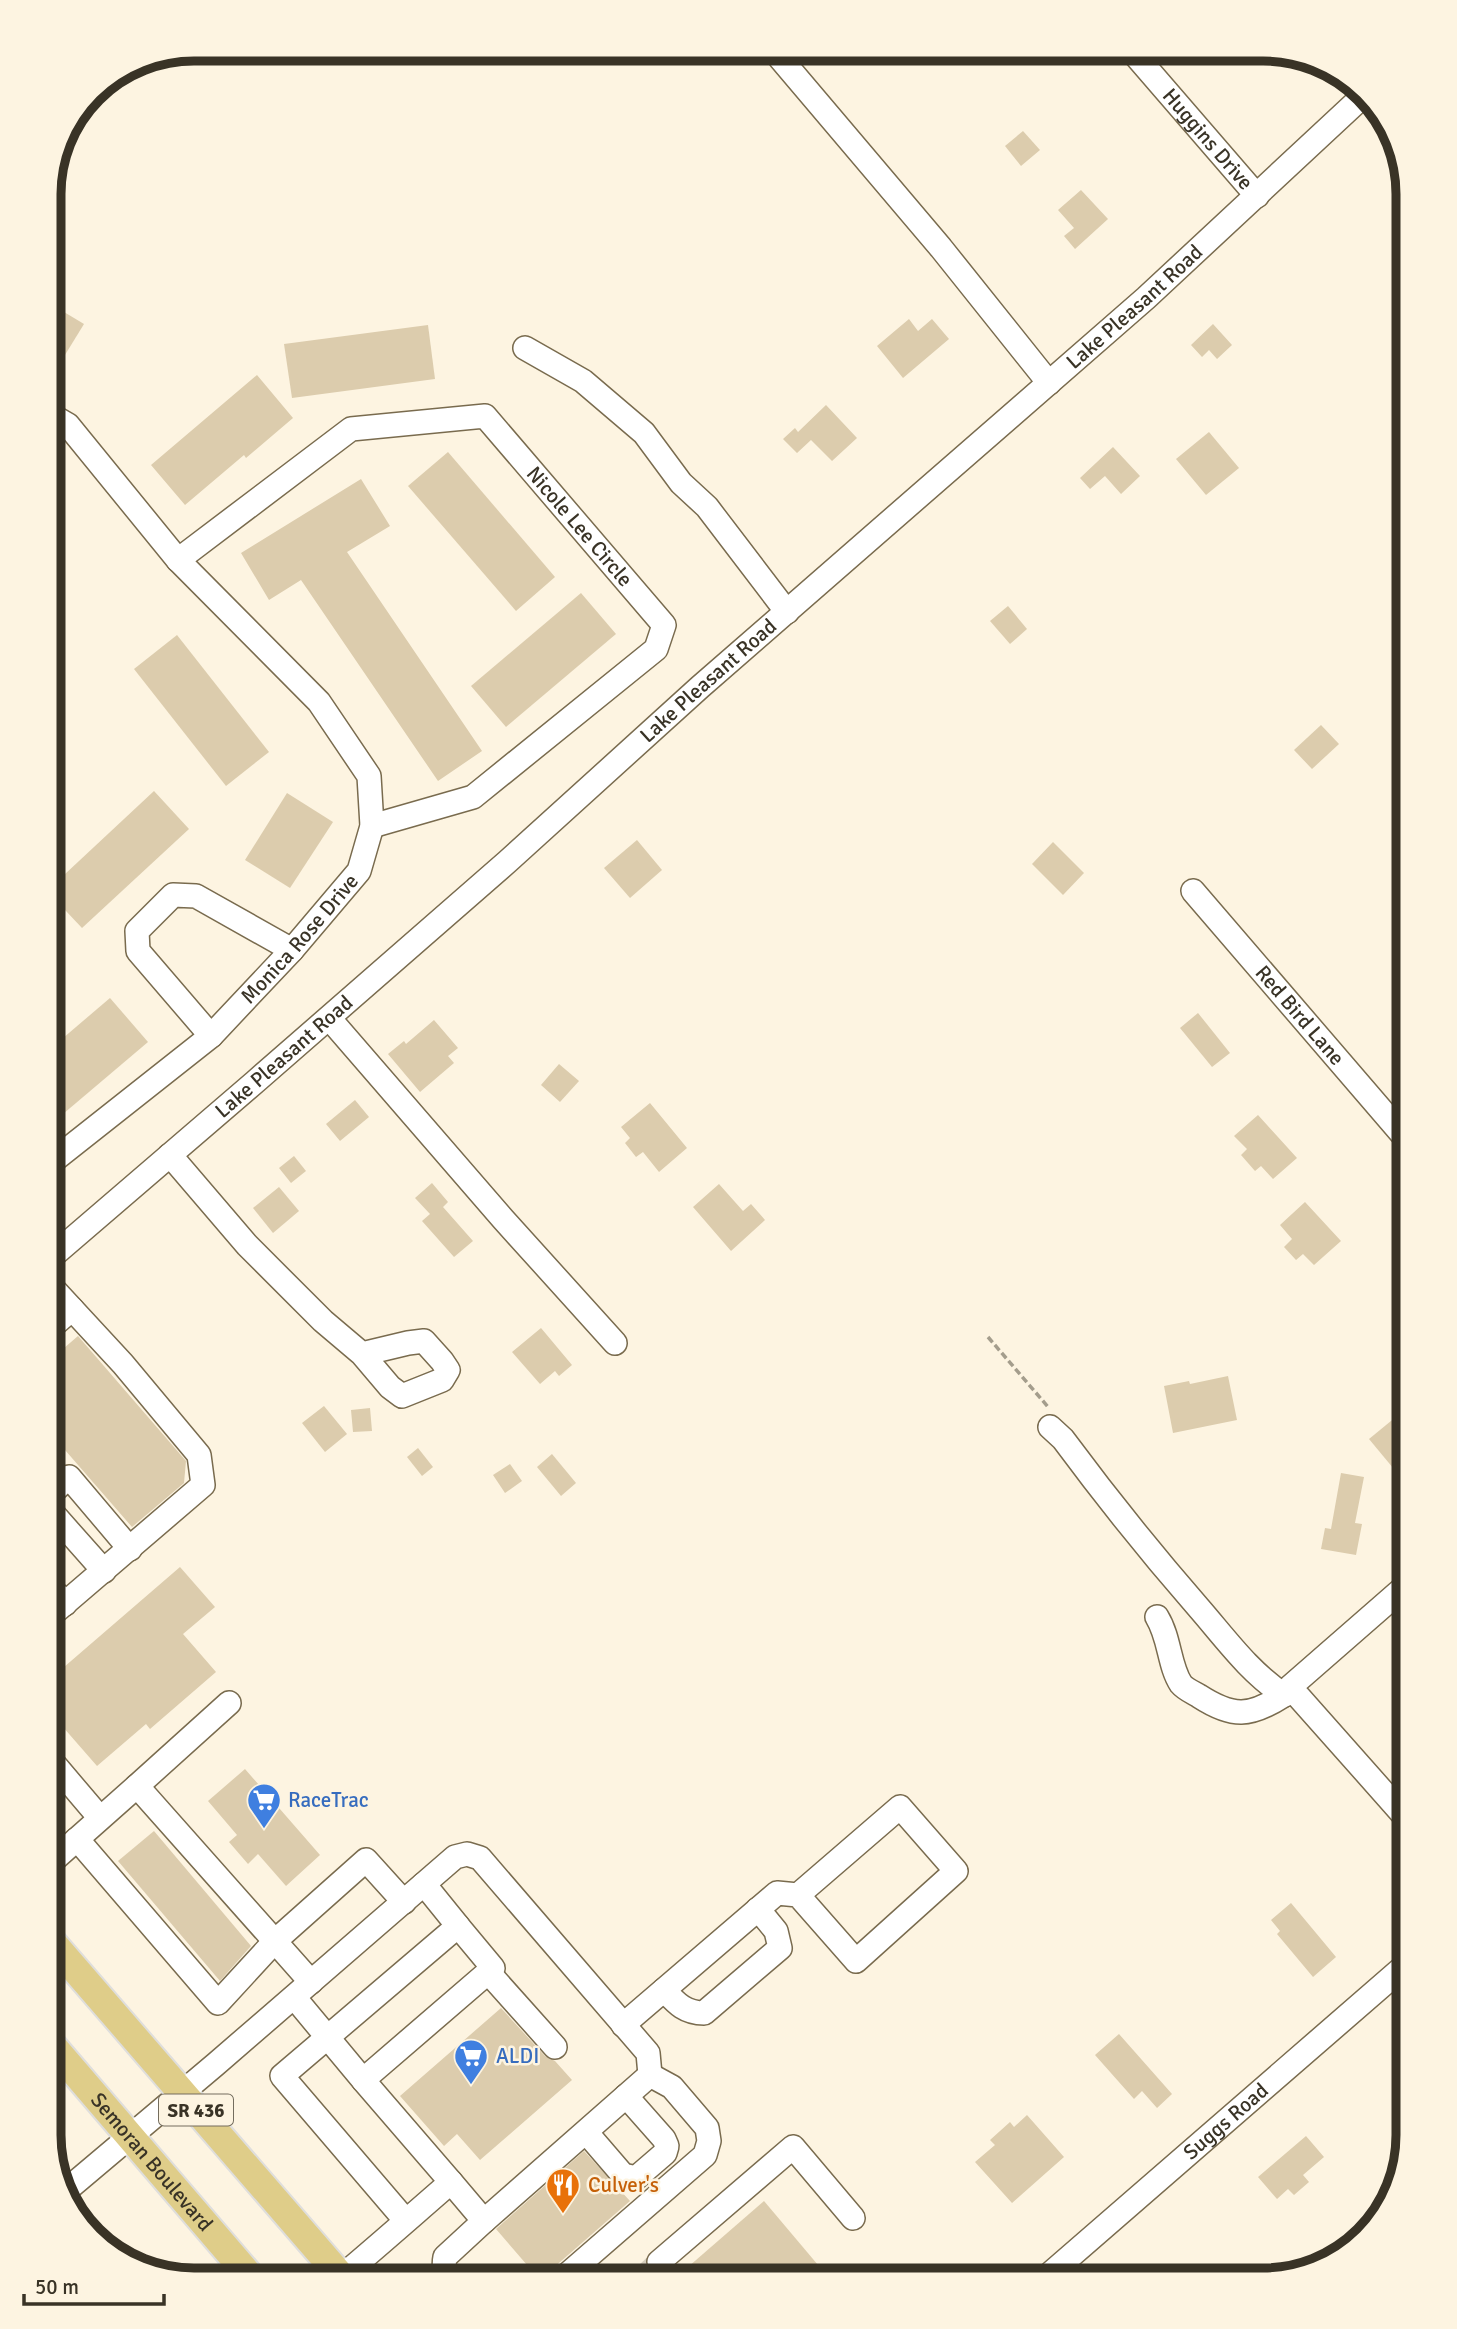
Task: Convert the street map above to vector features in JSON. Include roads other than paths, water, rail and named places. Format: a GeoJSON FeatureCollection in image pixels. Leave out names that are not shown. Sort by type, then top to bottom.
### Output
{"type":"FeatureCollection","features":[{"type":"Feature","properties":{"kind":"main road","name":"SR 436"},"geometry":{"type":"LineString","coordinates":[[61,1953],[333,2267]]}},
{"type":"Feature","properties":{"kind":"main road","name":"Semoran Boulevard"},"geometry":{"type":"LineString","coordinates":[[61,2056],[242,2267]]}},
{"type":"Feature","properties":{"kind":"street"},"geometry":{"type":"LineString","coordinates":[[783,62],[942,248],[1049,383]]}},
{"type":"Feature","properties":{"kind":"street","name":"Huggins Drive"},"geometry":{"type":"LineString","coordinates":[[1141,62],[1257,196]]}},
{"type":"Feature","properties":{"kind":"street","name":"Lake Pleasant Road"},"geometry":{"type":"LineString","coordinates":[[61,1248],[329,1018],[1146,298],[1357,101]]}},
{"type":"Feature","properties":{"kind":"street"},"geometry":{"type":"LineString","coordinates":[[525,348],[583,382],[644,433],[681,483],[707,507],[787,612]]}},
{"type":"Feature","properties":{"kind":"street","name":"Nicole Lee Circle"},"geometry":{"type":"LineString","coordinates":[[178,560],[351,429],[485,416],[664,625],[656,649],[473,797],[372,825]]}},
{"type":"Feature","properties":{"kind":"street","name":"Monica Rose Drive"},"geometry":{"type":"LineString","coordinates":[[62,421],[68,425],[178,560],[319,702],[369,776],[372,825],[359,872],[292,950],[211,1036],[62,1150]]}},
{"type":"Feature","properties":{"kind":"street","name":"Red Bird Lane"},"geometry":{"type":"LineString","coordinates":[[1193,891],[1396,1128]]}},
{"type":"Feature","properties":{"kind":"street"},"geometry":{"type":"LineString","coordinates":[[211,1036],[138,951],[137,931],[173,895],[196,895],[292,950]]}},
{"type":"Feature","properties":{"kind":"street"},"geometry":{"type":"LineString","coordinates":[[329,1018],[503,1219],[615,1343]]}},
{"type":"Feature","properties":{"kind":"street"},"geometry":{"type":"LineString","coordinates":[[170,1155],[247,1245],[323,1321],[362,1354]]}},
{"type":"Feature","properties":{"kind":"street"},"geometry":{"type":"LineString","coordinates":[[61,1298],[123,1364],[199,1455],[203,1485],[61,1607]]}},
{"type":"Feature","properties":{"kind":"street"},"geometry":{"type":"LineString","coordinates":[[61,1318],[72,1309]]}},
{"type":"Feature","properties":{"kind":"street"},"geometry":{"type":"LineString","coordinates":[[1050,1427],[1063,1439],[1144,1546],[1229,1646],[1269,1685],[1290,1692],[1396,1807]]}},
{"type":"Feature","properties":{"kind":"street"},"geometry":{"type":"LineString","coordinates":[[61,1485],[69,1478],[130,1549]]}},
{"type":"Feature","properties":{"kind":"street"},"geometry":{"type":"LineString","coordinates":[[61,1523],[104,1571]]}},
{"type":"Feature","properties":{"kind":"street"},"geometry":{"type":"LineString","coordinates":[[1157,1617],[1164,1629],[1173,1664],[1182,1685],[1224,1711],[1242,1713],[1266,1707],[1290,1692],[1396,1595]]}},
{"type":"Feature","properties":{"kind":"street"},"geometry":{"type":"LineString","coordinates":[[61,1853],[229,1703]]}},
{"type":"Feature","properties":{"kind":"street"},"geometry":{"type":"LineString","coordinates":[[61,1772],[100,1818]]}},
{"type":"Feature","properties":{"kind":"street"},"geometry":{"type":"LineString","coordinates":[[137,1786],[275,1941],[328,2037],[484,2221]]}},
{"type":"Feature","properties":{"kind":"street"},"geometry":{"type":"LineString","coordinates":[[624,2025],[777,1893],[798,1895],[856,1961],[956,1871],[900,1807],[798,1895]]}},
{"type":"Feature","properties":{"kind":"street"},"geometry":{"type":"LineString","coordinates":[[77,1839],[218,2003],[275,1941],[366,1860],[404,1902]]}},
{"type":"Feature","properties":{"kind":"street"},"geometry":{"type":"LineString","coordinates":[[72,2186],[455,1857],[467,1854],[480,1858],[648,2053],[650,2075]]}},
{"type":"Feature","properties":{"kind":"street"},"geometry":{"type":"LineString","coordinates":[[363,2080],[493,1968],[424,1884]]}},
{"type":"Feature","properties":{"kind":"street"},"geometry":{"type":"LineString","coordinates":[[664,1990],[679,2007],[691,2013],[704,2013],[733,1989],[780,1948],[776,1931],[758,1909]]}},
{"type":"Feature","properties":{"kind":"street"},"geometry":{"type":"LineString","coordinates":[[406,2221],[282,2076],[457,1926]]}},
{"type":"Feature","properties":{"kind":"street"},"geometry":{"type":"LineString","coordinates":[[488,1972],[555,2047]]}},
{"type":"Feature","properties":{"kind":"street","name":"Suggs Road"},"geometry":{"type":"LineString","coordinates":[[1057,2268],[1396,1973]]}},
{"type":"Feature","properties":{"kind":"street"},"geometry":{"type":"LineString","coordinates":[[444,2267],[445,2257],[650,2075]]}},
{"type":"Feature","properties":{"kind":"street"},"geometry":{"type":"LineString","coordinates":[[576,2267],[705,2155],[709,2141],[707,2128],[672,2087],[650,2075]]}},
{"type":"Feature","properties":{"kind":"street"},"geometry":{"type":"LineString","coordinates":[[586,2132],[623,2175],[630,2178],[636,2178],[665,2153],[667,2146],[664,2139],[626,2096]]}},
{"type":"Feature","properties":{"kind":"street"},"geometry":{"type":"LineString","coordinates":[[659,2262],[793,2147],[853,2218]]}},
{"type":"Feature","properties":{"kind":"street"},"geometry":{"type":"LineString","coordinates":[[354,2267],[451,2182]]}},
{"type":"Feature","properties":{"kind":"tunnel"},"geometry":{"type":"LineString","coordinates":[[653,2267],[659,2262]]}},
{"type":"Feature","properties":{"kind":"place","name":"RaceTrac"},"geometry":{"type":"Point","coordinates":[264,1830]}},
{"type":"Feature","properties":{"kind":"place","name":"ALDI"},"geometry":{"type":"Point","coordinates":[471,2086]}},
{"type":"Feature","properties":{"kind":"place","name":"Culver's"},"geometry":{"type":"Point","coordinates":[563,2215]}}]}
